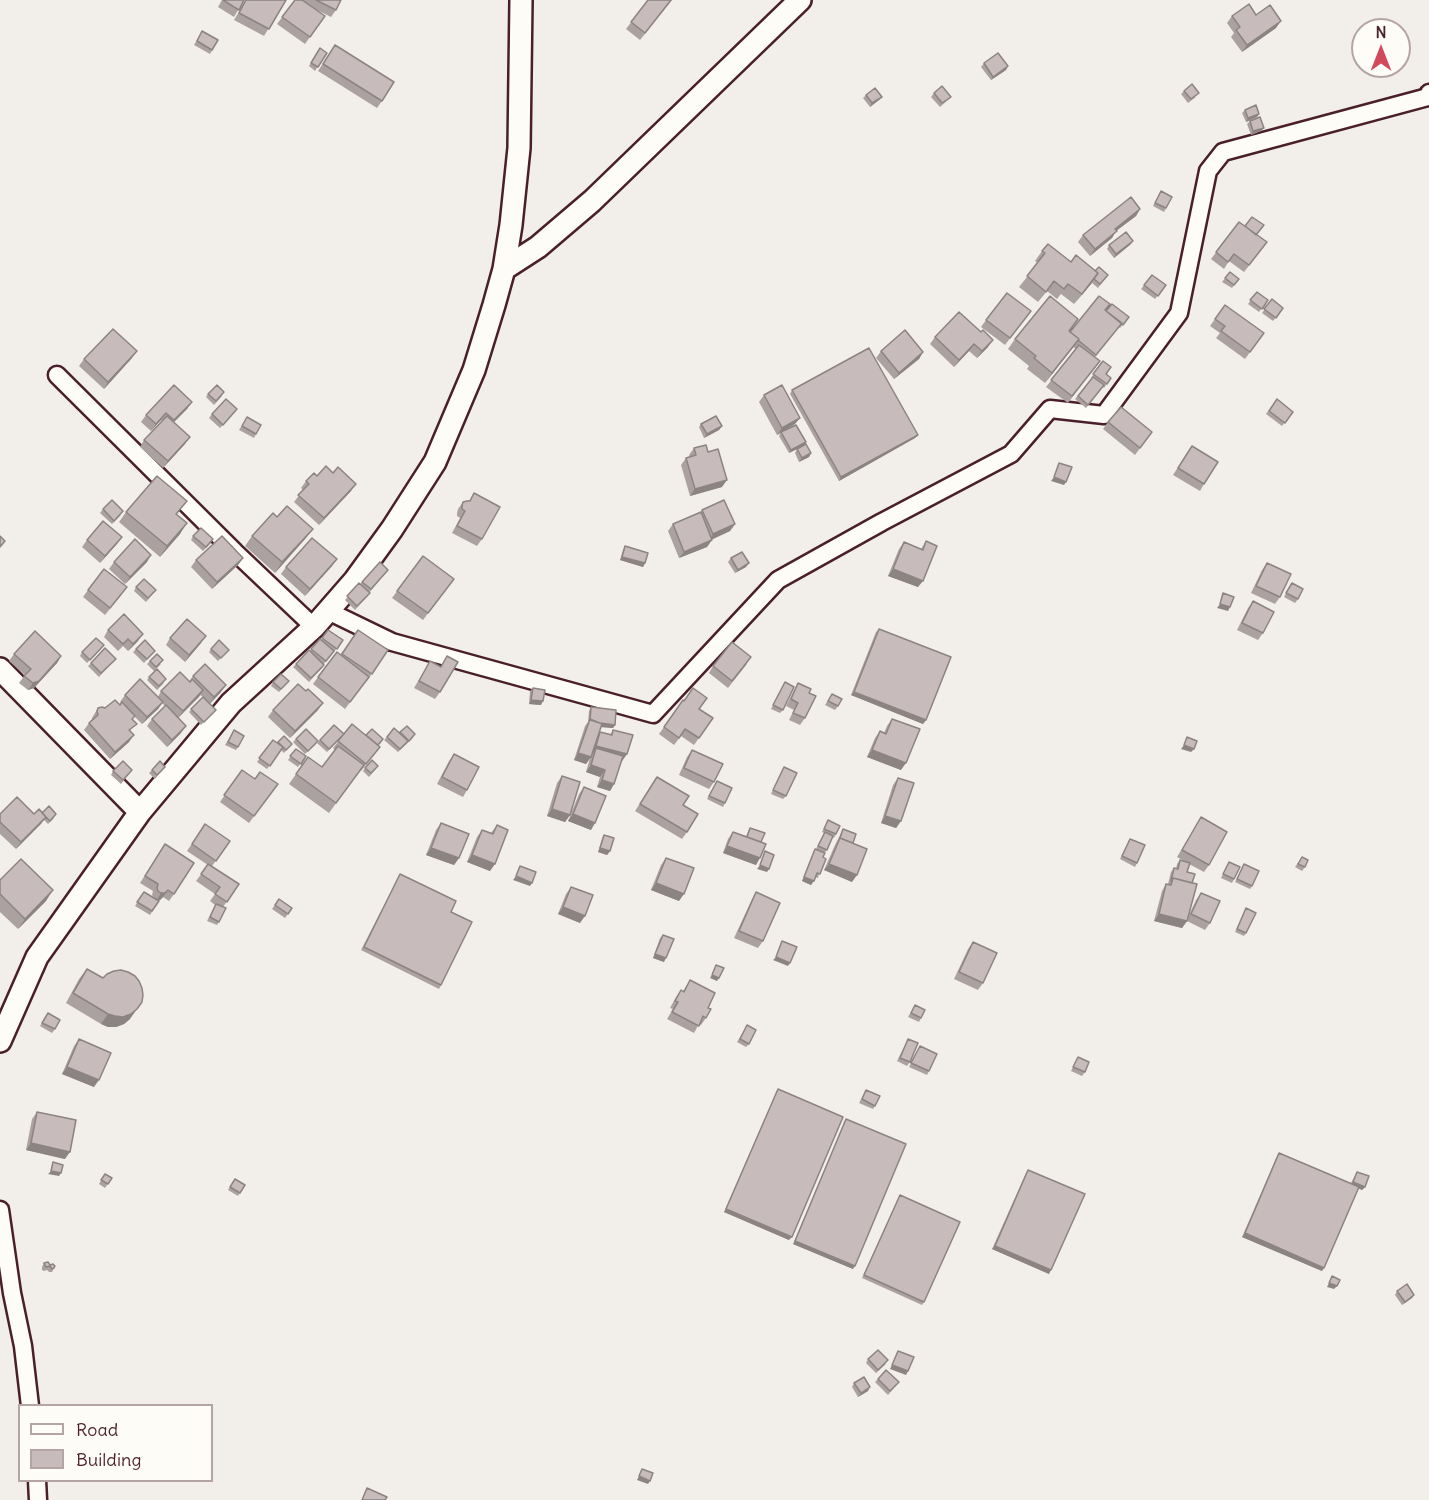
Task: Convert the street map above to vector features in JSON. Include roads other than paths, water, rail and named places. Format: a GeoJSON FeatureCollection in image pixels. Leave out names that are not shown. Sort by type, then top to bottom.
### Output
{"type":"FeatureCollection","features":[{"type":"Feature","properties":{"kind":"street"},"geometry":{"type":"LineString","coordinates":[[0,1041],[37,957],[140,812],[231,703],[321,619],[355,580],[392,529],[435,462],[474,370],[504,269],[519,148],[521,0]]}},
{"type":"Feature","properties":{"kind":"street"},"geometry":{"type":"LineString","coordinates":[[504,269],[538,247],[592,201],[800,0]]}},
{"type":"Feature","properties":{"kind":"street"},"geometry":{"type":"LineString","coordinates":[[57,375],[236,552],[321,619],[392,642],[653,714],[778,580],[1011,454],[1050,409],[1104,415],[1179,313],[1209,171],[1223,152],[1428,97],[1429,93]]}},
{"type":"Feature","properties":{"kind":"street"},"geometry":{"type":"LineString","coordinates":[[0,669],[140,812]]}},
{"type":"Feature","properties":{"kind":"street"},"geometry":{"type":"LineString","coordinates":[[0,1210],[12,1293],[23,1346],[30,1404]]}},
{"type":"Feature","properties":{"kind":"street"},"geometry":{"type":"LineString","coordinates":[[37,1482],[38,1500]]}}]}
